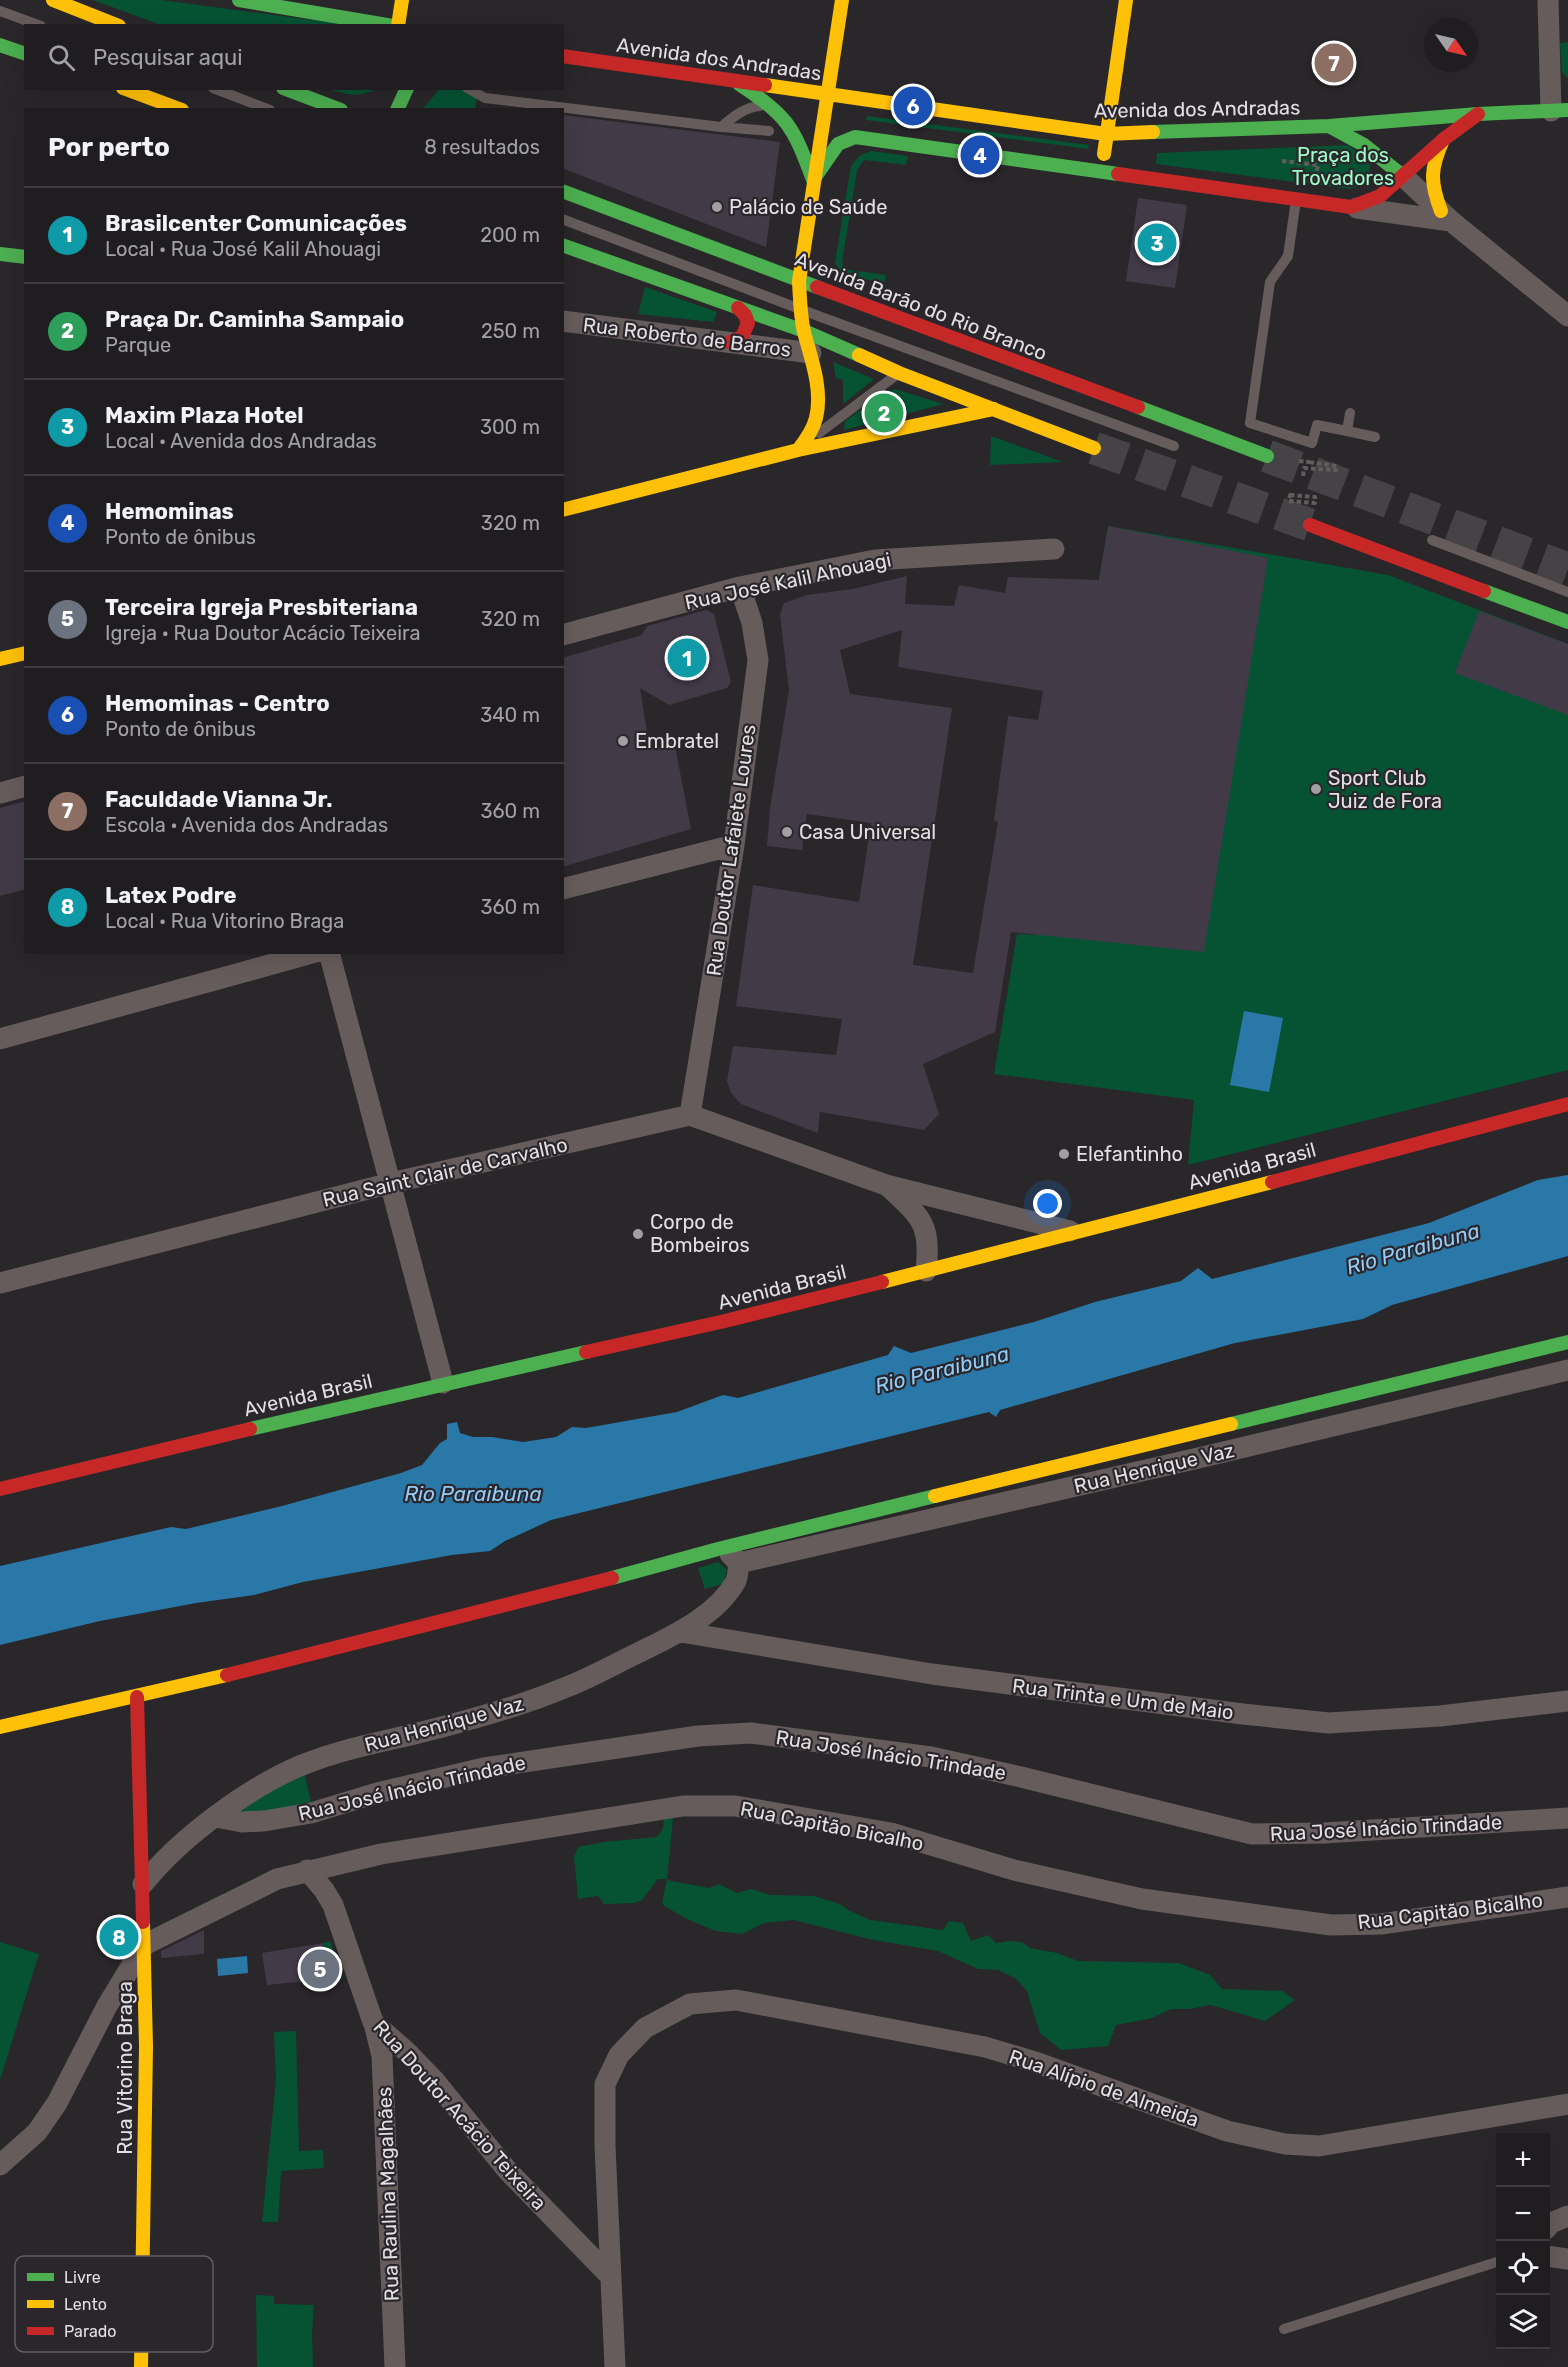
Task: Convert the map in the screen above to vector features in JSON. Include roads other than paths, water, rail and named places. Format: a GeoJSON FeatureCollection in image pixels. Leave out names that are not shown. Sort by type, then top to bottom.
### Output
{"type":"FeatureCollection","features":[{"type":"Feature","properties":{"kind":"main road"},"geometry":{"type":"LineString","coordinates":[[53,0],[114,24]]}},
{"type":"Feature","properties":{"kind":"main road"},"geometry":{"type":"LineString","coordinates":[[239,0],[381,24]]}},
{"type":"Feature","properties":{"kind":"main road"},"geometry":{"type":"LineString","coordinates":[[398,24],[402,0]]}},
{"type":"Feature","properties":{"kind":"main road"},"geometry":{"type":"LineString","coordinates":[[798,450],[810,434],[816,418],[818,402],[812,352],[804,331],[800,309],[799,281],[842,0]]}},
{"type":"Feature","properties":{"kind":"main road"},"geometry":{"type":"LineString","coordinates":[[1101,172],[1126,0]]}},
{"type":"Feature","properties":{"kind":"main road"},"geometry":{"type":"LineString","coordinates":[[0,45],[24,53]]}},
{"type":"Feature","properties":{"kind":"main road","name":"Avenida dos Andradas"},"geometry":{"type":"LineString","coordinates":[[564,56],[1106,134],[1329,126],[1478,114],[1560,111]]}},
{"type":"Feature","properties":{"kind":"main road"},"geometry":{"type":"LineString","coordinates":[[734,81],[770,105],[785,119],[797,136],[813,180]]}},
{"type":"Feature","properties":{"kind":"main road"},"geometry":{"type":"LineString","coordinates":[[128,90],[177,108]]}},
{"type":"Feature","properties":{"kind":"main road"},"geometry":{"type":"LineString","coordinates":[[398,108],[406,90]]}},
{"type":"Feature","properties":{"kind":"main road"},"geometry":{"type":"LineString","coordinates":[[306,92],[337,108]]}},
{"type":"Feature","properties":{"kind":"main road"},"geometry":{"type":"LineString","coordinates":[[813,180],[838,144],[855,137],[1351,207],[1380,196],[1444,139],[1478,114]]}},
{"type":"Feature","properties":{"kind":"main road"},"geometry":{"type":"LineString","coordinates":[[1329,126],[1364,145],[1403,176]]}},
{"type":"Feature","properties":{"kind":"main road"},"geometry":{"type":"LineString","coordinates":[[1444,139],[1433,161],[1431,184],[1446,216]]}},
{"type":"Feature","properties":{"kind":"main road","name":"Avenida Barão do Rio Branco"},"geometry":{"type":"LineString","coordinates":[[564,192],[1267,456]]}},
{"type":"Feature","properties":{"kind":"main road"},"geometry":{"type":"LineString","coordinates":[[564,246],[804,331],[899,373],[1094,448]]}},
{"type":"Feature","properties":{"kind":"main road"},"geometry":{"type":"LineString","coordinates":[[0,254],[24,257]]}},
{"type":"Feature","properties":{"kind":"main road"},"geometry":{"type":"LineString","coordinates":[[730,342],[742,337],[748,323],[745,315],[738,308]]}},
{"type":"Feature","properties":{"kind":"main road"},"geometry":{"type":"LineString","coordinates":[[564,509],[798,450],[994,409]]}},
{"type":"Feature","properties":{"kind":"main road"},"geometry":{"type":"LineString","coordinates":[[1310,525],[1568,622]]}},
{"type":"Feature","properties":{"kind":"main road"},"geometry":{"type":"LineString","coordinates":[[0,659],[24,653]]}},
{"type":"Feature","properties":{"kind":"main road","name":"Avenida Brasil"},"geometry":{"type":"LineString","coordinates":[[0,1489],[443,1383],[725,1321],[1077,1233],[1568,1104]]}},
{"type":"Feature","properties":{"kind":"main road"},"geometry":{"type":"LineString","coordinates":[[0,1727],[137,1697],[558,1593],[718,1550],[1568,1342]]}},
{"type":"Feature","properties":{"kind":"main road","name":"Rua Vitorino Braga"},"geometry":{"type":"LineString","coordinates":[[137,1697],[146,2046],[143,2256]]}},
{"type":"Feature","properties":{"kind":"main road","name":"Rua Vitorino Braga"},"geometry":{"type":"LineString","coordinates":[[141,2352],[141,2367]]}},
{"type":"Feature","properties":{"kind":"street"},"geometry":{"type":"LineString","coordinates":[[1548,0],[1560,111]]}},
{"type":"Feature","properties":{"kind":"street"},"geometry":{"type":"LineString","coordinates":[[1403,176],[1446,216],[1568,316]]}},
{"type":"Feature","properties":{"kind":"street"},"geometry":{"type":"LineString","coordinates":[[1351,207],[1446,216]]}},
{"type":"Feature","properties":{"kind":"street","name":"Rua Roberto de Barros"},"geometry":{"type":"LineString","coordinates":[[564,321],[812,352]]}},
{"type":"Feature","properties":{"kind":"street","name":"Rua José Kalil Ahouagi"},"geometry":{"type":"LineString","coordinates":[[564,634],[740,587],[875,560],[1054,549]]}},
{"type":"Feature","properties":{"kind":"street","name":"Rua Doutor Lafaiete Loures"},"geometry":{"type":"LineString","coordinates":[[690,1115],[734,845],[758,660],[752,623],[740,587]]}},
{"type":"Feature","properties":{"kind":"street"},"geometry":{"type":"LineString","coordinates":[[0,793],[24,787]]}},
{"type":"Feature","properties":{"kind":"street"},"geometry":{"type":"LineString","coordinates":[[564,888],[734,845]]}},
{"type":"Feature","properties":{"kind":"street"},"geometry":{"type":"LineString","coordinates":[[0,1039],[309,954]]}},
{"type":"Feature","properties":{"kind":"street"},"geometry":{"type":"LineString","coordinates":[[330,954],[443,1383]]}},
{"type":"Feature","properties":{"kind":"street"},"geometry":{"type":"LineString","coordinates":[[690,1115],[886,1185],[1077,1233]]}},
{"type":"Feature","properties":{"kind":"street","name":"Rua Saint Clair de Carvalho"},"geometry":{"type":"LineString","coordinates":[[0,1282],[391,1183],[690,1115]]}},
{"type":"Feature","properties":{"kind":"street"},"geometry":{"type":"LineString","coordinates":[[886,1185],[918,1215],[928,1240],[926,1271]]}},
{"type":"Feature","properties":{"kind":"street","name":"Rua Henrique Vaz"},"geometry":{"type":"LineString","coordinates":[[143,1884],[158,1864],[216,1817],[250,1792],[301,1765],[339,1752],[520,1705],[567,1687],[681,1632],[712,1609],[737,1580],[739,1563],[1207,1456],[1568,1370]]}},
{"type":"Feature","properties":{"kind":"street"},"geometry":{"type":"LineString","coordinates":[[718,1550],[732,1554],[739,1563]]}},
{"type":"Feature","properties":{"kind":"street","name":"Rua Trinta e Um de Maio"},"geometry":{"type":"LineString","coordinates":[[681,1632],[932,1674],[1329,1723],[1440,1716],[1568,1701]]}},
{"type":"Feature","properties":{"kind":"street","name":"Rua José Inácio Trindade"},"geometry":{"type":"LineString","coordinates":[[216,1817],[242,1822],[264,1821],[312,1813],[377,1793],[484,1768],[698,1736],[751,1733],[931,1757],[1252,1834],[1324,1833],[1568,1818]]}},
{"type":"Feature","properties":{"kind":"street","name":"Rua Capitão Bicalho"},"geometry":{"type":"LineString","coordinates":[[144,1945],[277,1879],[307,1870],[381,1854],[683,1806],[735,1806],[891,1833],[1014,1870],[1142,1899],[1331,1925],[1381,1924],[1568,1897]]}},
{"type":"Feature","properties":{"kind":"street","name":"Rua Doutor Acácio Teixeira"},"geometry":{"type":"LineString","coordinates":[[307,1870],[333,1905],[373,2022],[435,2081],[507,2170],[611,2277]]}},
{"type":"Feature","properties":{"kind":"street"},"geometry":{"type":"LineString","coordinates":[[0,2165],[37,2132],[57,2103],[107,2006],[144,1945]]}},
{"type":"Feature","properties":{"kind":"street","name":"Rua Alípio de Almeida"},"geometry":{"type":"LineString","coordinates":[[611,2277],[622,2252],[619,2162],[605,2146],[605,2084],[619,2055],[645,2028],[690,2004],[736,2000],[986,2047],[1035,2062],[1227,2131],[1285,2144],[1319,2146],[1568,2104]]}},
{"type":"Feature","properties":{"kind":"street","name":"Rua Raulina Magalhães"},"geometry":{"type":"LineString","coordinates":[[373,2022],[382,2056],[395,2367]]}},
{"type":"Feature","properties":{"kind":"street"},"geometry":{"type":"LineString","coordinates":[[1550,2224],[1568,2216]]}},
{"type":"Feature","properties":{"kind":"street"},"geometry":{"type":"LineString","coordinates":[[1550,2257],[1568,2259]]}},
{"type":"Feature","properties":{"kind":"street"},"geometry":{"type":"LineString","coordinates":[[611,2277],[615,2367]]}},
{"type":"Feature","properties":{"kind":"lane"},"geometry":{"type":"LineString","coordinates":[[0,10],[36,24]]}},
{"type":"Feature","properties":{"kind":"lane"},"geometry":{"type":"LineString","coordinates":[[218,90],[265,108]]}},
{"type":"Feature","properties":{"kind":"lane"},"geometry":{"type":"LineString","coordinates":[[471,90],[485,98],[770,131]]}},
{"type":"Feature","properties":{"kind":"lane"},"geometry":{"type":"LineString","coordinates":[[721,127],[752,106],[770,105]]}},
{"type":"Feature","properties":{"kind":"lane"},"geometry":{"type":"LineString","coordinates":[[1296,199],[1288,256],[1270,282],[1250,423],[1312,443],[1317,425],[1375,437]]}},
{"type":"Feature","properties":{"kind":"lane"},"geometry":{"type":"LineString","coordinates":[[564,220],[1174,446]]}},
{"type":"Feature","properties":{"kind":"lane"},"geometry":{"type":"LineString","coordinates":[[798,450],[899,373],[944,362]]}},
{"type":"Feature","properties":{"kind":"lane"},"geometry":{"type":"LineString","coordinates":[[1347,431],[1350,413]]}},
{"type":"Feature","properties":{"kind":"lane"},"geometry":{"type":"LineString","coordinates":[[1432,540],[1568,592]]}},
{"type":"Feature","properties":{"kind":"lane"},"geometry":{"type":"LineString","coordinates":[[1284,2330],[1496,2262]]}},
{"type":"Feature","properties":{"kind":"water"},"geometry":{"type":"Polygon","coordinates":[[[1244,1011],[1283,1018],[1269,1092],[1230,1085],[1244,1011]]]}},
{"type":"Feature","properties":{"kind":"water","name":"Rio Paraibuna"},"geometry":{"type":"Polygon","coordinates":[[[1568,1175],[1568,1256],[1392,1305],[1363,1319],[1235,1343],[1000,1410],[996,1417],[989,1412],[551,1520],[505,1541],[490,1551],[452,1555],[303,1582],[254,1595],[100,1621],[0,1645],[0,1566],[171,1527],[186,1529],[282,1506],[401,1473],[422,1465],[440,1443],[447,1439],[447,1424],[457,1422],[460,1433],[473,1437],[492,1437],[523,1442],[556,1437],[572,1427],[586,1428],[677,1412],[723,1395],[738,1398],[888,1355],[894,1346],[911,1353],[1034,1322],[1095,1302],[1181,1281],[1198,1268],[1212,1279],[1429,1223],[1538,1180],[1568,1175]]]}},
{"type":"Feature","properties":{"kind":"water"},"geometry":{"type":"Polygon","coordinates":[[[247,1956],[248,1973],[218,1976],[217,1959],[247,1956]]]}},
{"type":"Feature","properties":{"kind":"tunnel"},"geometry":{"type":"LineString","coordinates":[[1094,448],[1310,525]]}},
{"type":"Feature","properties":{"kind":"tunnel"},"geometry":{"type":"LineString","coordinates":[[1267,456],[1568,569]]}},
{"type":"Feature","properties":{"kind":"place","name":"Faculdade Vianna Jr."},"geometry":{"type":"Point","coordinates":[1334,63]}},
{"type":"Feature","properties":{"kind":"place","name":"Hemominas - Centro"},"geometry":{"type":"Point","coordinates":[913,106]}},
{"type":"Feature","properties":{"kind":"place","name":"Hemominas"},"geometry":{"type":"Point","coordinates":[980,155]}},
{"type":"Feature","properties":{"kind":"place","name":"Palácio de Saúde"},"geometry":{"type":"Point","coordinates":[717,207]}},
{"type":"Feature","properties":{"kind":"place","name":"Maxim Plaza Hotel"},"geometry":{"type":"Point","coordinates":[1157,243]}},
{"type":"Feature","properties":{"kind":"place","name":"Praça Dr. Caminha Sampaio"},"geometry":{"type":"Point","coordinates":[884,413]}},
{"type":"Feature","properties":{"kind":"place","name":"Brasilcenter Comunicações"},"geometry":{"type":"Point","coordinates":[687,658]}},
{"type":"Feature","properties":{"kind":"place","name":"Embratel"},"geometry":{"type":"Point","coordinates":[623,741]}},
{"type":"Feature","properties":{"kind":"place","name":"Sport Club Juiz de Fora"},"geometry":{"type":"Point","coordinates":[1316,789]}},
{"type":"Feature","properties":{"kind":"place","name":"Casa Universal"},"geometry":{"type":"Point","coordinates":[787,832]}},
{"type":"Feature","properties":{"kind":"place","name":"Elefantinho"},"geometry":{"type":"Point","coordinates":[1064,1154]}},
{"type":"Feature","properties":{"kind":"place","name":"Corpo de Bombeiros"},"geometry":{"type":"Point","coordinates":[638,1234]}},
{"type":"Feature","properties":{"kind":"place","name":"Latex Podre"},"geometry":{"type":"Point","coordinates":[119,1937]}},
{"type":"Feature","properties":{"kind":"place","name":"Terceira Igreja Presbiteriana"},"geometry":{"type":"Point","coordinates":[320,1969]}},
{"type":"Feature","properties":{"kind":"park label","name":"Praça dos Trovadores"},"geometry":{"type":"Point","coordinates":[1343,166]}}]}
